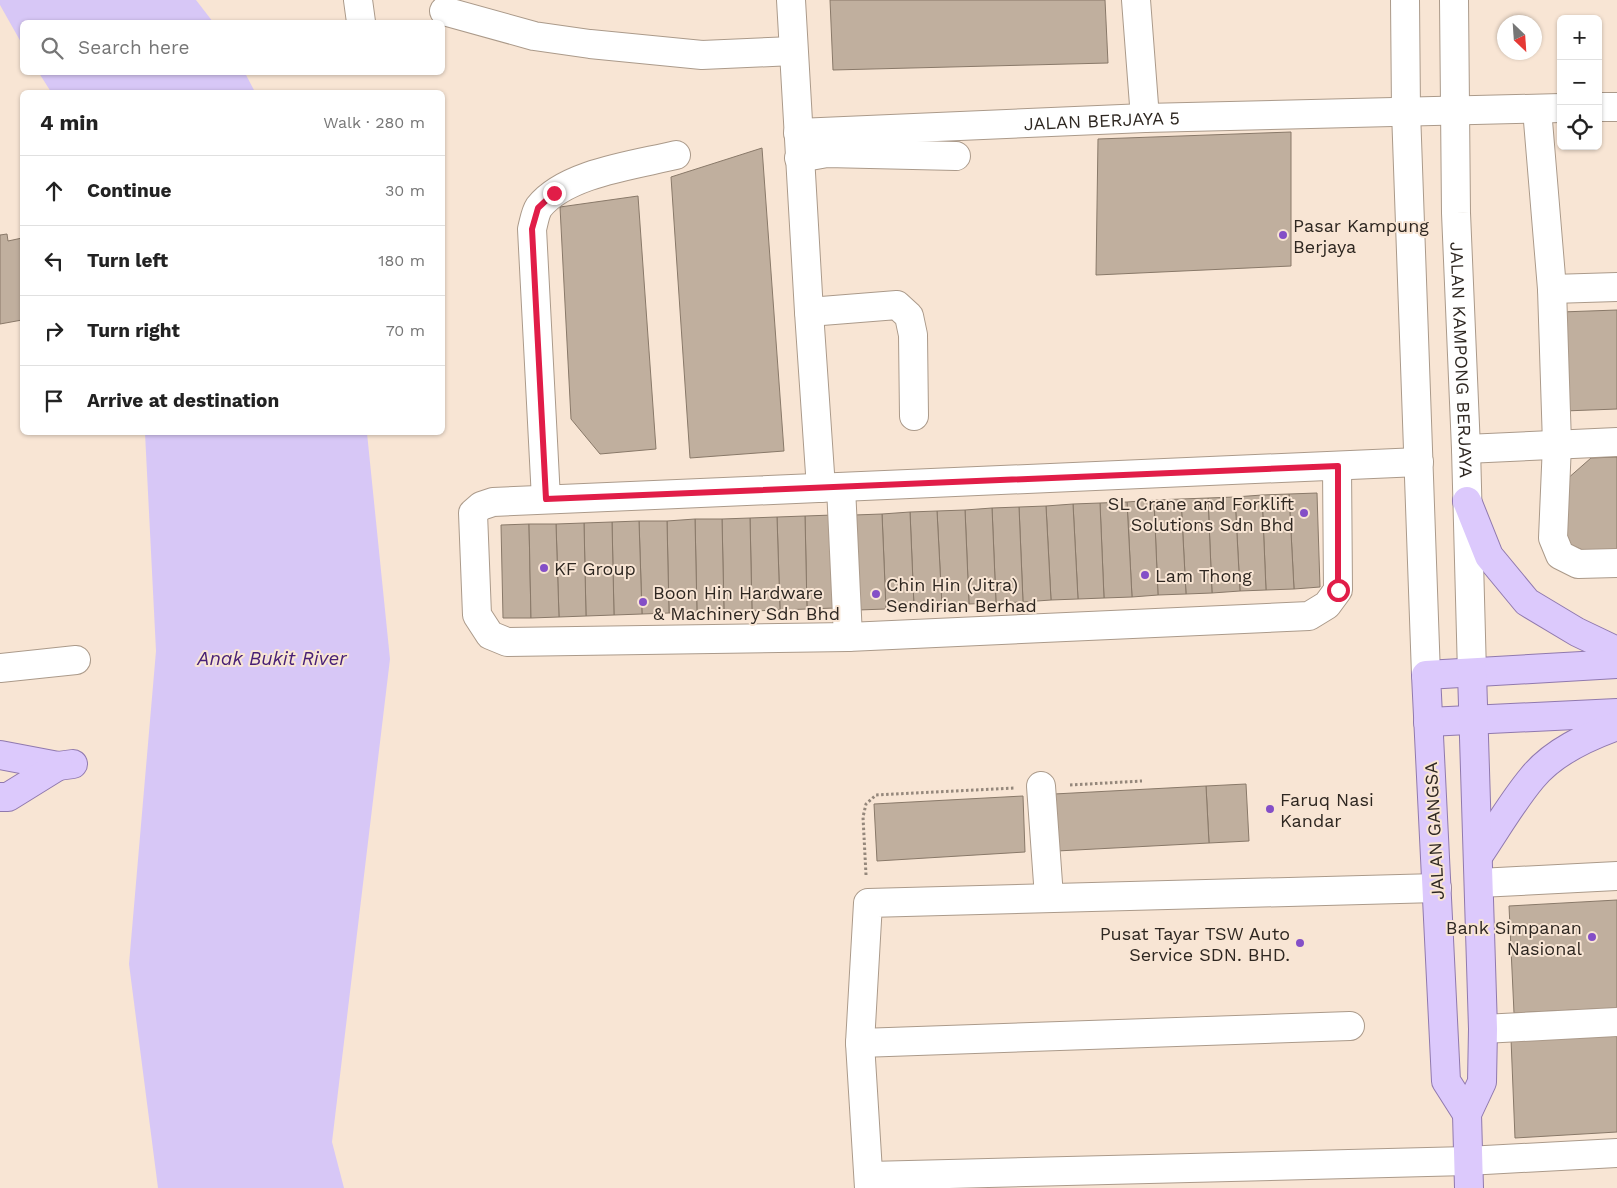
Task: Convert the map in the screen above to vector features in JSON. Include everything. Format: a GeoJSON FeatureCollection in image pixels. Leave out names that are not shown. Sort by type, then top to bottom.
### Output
{"type":"FeatureCollection","features":[{"type":"Feature","properties":{"kind":"main road"},"geometry":{"type":"LineString","coordinates":[[1468,501],[1489,556],[1527,602],[1577,632],[1617,651]]}},
{"type":"Feature","properties":{"kind":"main road"},"geometry":{"type":"LineString","coordinates":[[1426,675],[1617,664]]}},
{"type":"Feature","properties":{"kind":"main road","name":"JALAN KAMPONG BERJAYA"},"geometry":{"type":"LineString","coordinates":[[1472,673],[1473,720]]}},
{"type":"Feature","properties":{"kind":"main road","name":"JALAN GANGSA"},"geometry":{"type":"LineString","coordinates":[[1426,675],[1446,1081],[1467,1114]]}},
{"type":"Feature","properties":{"kind":"main road"},"geometry":{"type":"LineString","coordinates":[[1428,722],[1617,713]]}},
{"type":"Feature","properties":{"kind":"main road"},"geometry":{"type":"LineString","coordinates":[[1468,1188],[1467,1114],[1482,1082],[1483,1028],[1473,720]]}},
{"type":"Feature","properties":{"kind":"main road"},"geometry":{"type":"LineString","coordinates":[[1478,855],[1532,777],[1559,753],[1591,736],[1617,726]]}},
{"type":"Feature","properties":{"kind":"main road"},"geometry":{"type":"LineString","coordinates":[[0,755],[65,765],[8,796],[0,797]]}},
{"type":"Feature","properties":{"kind":"street"},"geometry":{"type":"LineString","coordinates":[[358,0],[361,20]]}},
{"type":"Feature","properties":{"kind":"street"},"geometry":{"type":"LineString","coordinates":[[791,0],[809,312],[848,637]]}},
{"type":"Feature","properties":{"kind":"street"},"geometry":{"type":"LineString","coordinates":[[1136,0],[1145,118]]}},
{"type":"Feature","properties":{"kind":"street"},"geometry":{"type":"LineString","coordinates":[[1405,0],[1406,111],[1426,675]]}},
{"type":"Feature","properties":{"kind":"street","name":"JALAN KAMPONG BERJAYA"},"geometry":{"type":"LineString","coordinates":[[1454,0],[1456,213],[1468,501],[1472,673]]}},
{"type":"Feature","properties":{"kind":"street"},"geometry":{"type":"LineString","coordinates":[[444,12],[534,36],[590,44],[702,55],[793,51]]}},
{"type":"Feature","properties":{"kind":"street"},"geometry":{"type":"LineString","coordinates":[[1602,107],[1617,107]]}},
{"type":"Feature","properties":{"kind":"street"},"geometry":{"type":"LineString","coordinates":[[1549,109],[1557,444],[1553,538],[1560,555],[1578,564],[1617,563]]}},
{"type":"Feature","properties":{"kind":"street","name":"JALAN BERJAYA 5"},"geometry":{"type":"LineString","coordinates":[[799,146],[1145,118],[1549,109]]}},
{"type":"Feature","properties":{"kind":"street"},"geometry":{"type":"LineString","coordinates":[[799,146],[828,153],[956,156]]}},
{"type":"Feature","properties":{"kind":"street"},"geometry":{"type":"LineString","coordinates":[[546,499],[532,229],[538,208],[554,193],[577,180],[676,155]]}},
{"type":"Feature","properties":{"kind":"street"},"geometry":{"type":"LineString","coordinates":[[1552,289],[1617,286]]}},
{"type":"Feature","properties":{"kind":"street"},"geometry":{"type":"LineString","coordinates":[[809,312],[897,305],[909,316],[913,335],[914,416]]}},
{"type":"Feature","properties":{"kind":"street"},"geometry":{"type":"LineString","coordinates":[[1466,449],[1617,442]]}},
{"type":"Feature","properties":{"kind":"street"},"geometry":{"type":"LineString","coordinates":[[1338,466],[1338,590],[1327,605],[1309,616],[848,637],[506,642],[490,635],[478,615],[473,513],[481,506],[493,502],[1419,462]]}},
{"type":"Feature","properties":{"kind":"street"},"geometry":{"type":"LineString","coordinates":[[0,668],[76,660]]}},
{"type":"Feature","properties":{"kind":"street"},"geometry":{"type":"LineString","coordinates":[[1041,786],[1049,898]]}},
{"type":"Feature","properties":{"kind":"street"},"geometry":{"type":"LineString","coordinates":[[1479,883],[1617,876]]}},
{"type":"Feature","properties":{"kind":"street"},"geometry":{"type":"LineString","coordinates":[[1436,888],[868,903],[860,1043],[869,1182],[1467,1161],[1617,1153]]}},
{"type":"Feature","properties":{"kind":"street"},"geometry":{"type":"LineString","coordinates":[[1483,1028],[1617,1022]]}},
{"type":"Feature","properties":{"kind":"street"},"geometry":{"type":"LineString","coordinates":[[860,1043],[1350,1026]]}},
{"type":"Feature","properties":{"kind":"path"},"geometry":{"type":"LineString","coordinates":[[868,903],[863,817],[866,804],[876,794],[1142,782]]}},
{"type":"Feature","properties":{"kind":"water"},"geometry":{"type":"Polygon","coordinates":[[[0,0],[196,0],[211,20],[20,20],[20,40],[0,5],[0,0]]]}},
{"type":"Feature","properties":{"kind":"water"},"geometry":{"type":"Polygon","coordinates":[[[40,75],[246,75],[254,90],[50,90],[40,75]]]}},
{"type":"Feature","properties":{"kind":"water","name":"Anak Bukit River"},"geometry":{"type":"Polygon","coordinates":[[[145,435],[367,435],[390,659],[332,1142],[344,1188],[158,1188],[129,964],[156,651],[145,435]]]}},
{"type":"Feature","properties":{"kind":"building"},"geometry":{"type":"Polygon","coordinates":[[[830,0],[1105,0],[1108,63],[833,70],[830,0]]]}},
{"type":"Feature","properties":{"kind":"building"},"geometry":{"type":"Polygon","coordinates":[[[1291,132],[1291,266],[1096,275],[1098,139],[1291,132]]]}},
{"type":"Feature","properties":{"kind":"building"},"geometry":{"type":"Polygon","coordinates":[[[762,148],[784,451],[690,458],[671,177],[762,148]]]}},
{"type":"Feature","properties":{"kind":"building"},"geometry":{"type":"Polygon","coordinates":[[[638,196],[656,449],[600,454],[571,419],[560,207],[638,196]]]}},
{"type":"Feature","properties":{"kind":"building"},"geometry":{"type":"Polygon","coordinates":[[[7,234],[8,241],[20,238],[20,320],[0,324],[0,235],[7,234]]]}},
{"type":"Feature","properties":{"kind":"building"},"geometry":{"type":"Polygon","coordinates":[[[1617,310],[1617,409],[1564,411],[1561,312],[1617,310]]]}},
{"type":"Feature","properties":{"kind":"building"},"geometry":{"type":"Polygon","coordinates":[[[1617,457],[1617,554],[1594,555],[1560,540],[1558,487],[1591,458],[1617,457]]]}},
{"type":"Feature","properties":{"kind":"building"},"geometry":{"type":"Polygon","coordinates":[[[1317,493],[1320,587],[1294,589],[1289,494],[1317,493]]]}},
{"type":"Feature","properties":{"kind":"building"},"geometry":{"type":"Polygon","coordinates":[[[1289,494],[1294,589],[1266,590],[1262,495],[1289,494]]]}},
{"type":"Feature","properties":{"kind":"building"},"geometry":{"type":"Polygon","coordinates":[[[1262,495],[1266,590],[1240,591],[1235,497],[1262,495]]]}},
{"type":"Feature","properties":{"kind":"building"},"geometry":{"type":"Polygon","coordinates":[[[1235,497],[1240,591],[1212,593],[1208,498],[1235,497]]]}},
{"type":"Feature","properties":{"kind":"building"},"geometry":{"type":"Polygon","coordinates":[[[1208,498],[1212,593],[1186,594],[1181,499],[1208,498]]]}},
{"type":"Feature","properties":{"kind":"building"},"geometry":{"type":"Polygon","coordinates":[[[1181,499],[1186,594],[1158,595],[1154,500],[1181,499]]]}},
{"type":"Feature","properties":{"kind":"building"},"geometry":{"type":"Polygon","coordinates":[[[1154,500],[1158,595],[1132,597],[1127,502],[1154,500]]]}},
{"type":"Feature","properties":{"kind":"building"},"geometry":{"type":"Polygon","coordinates":[[[1127,502],[1132,597],[1104,598],[1100,503],[1127,502]]]}},
{"type":"Feature","properties":{"kind":"building"},"geometry":{"type":"Polygon","coordinates":[[[1100,503],[1104,598],[1078,599],[1073,504],[1100,503]]]}},
{"type":"Feature","properties":{"kind":"building"},"geometry":{"type":"Polygon","coordinates":[[[1073,504],[1078,599],[1051,600],[1046,506],[1073,504]]]}},
{"type":"Feature","properties":{"kind":"building"},"geometry":{"type":"Polygon","coordinates":[[[1046,506],[1051,600],[1023,602],[1019,507],[1046,506]]]}},
{"type":"Feature","properties":{"kind":"building"},"geometry":{"type":"Polygon","coordinates":[[[1019,507],[1023,602],[996,603],[992,508],[1019,507]]]}},
{"type":"Feature","properties":{"kind":"building"},"geometry":{"type":"Polygon","coordinates":[[[992,508],[996,603],[969,604],[965,510],[992,508]]]}},
{"type":"Feature","properties":{"kind":"building"},"geometry":{"type":"Polygon","coordinates":[[[965,510],[969,604],[942,606],[937,511],[965,510]]]}},
{"type":"Feature","properties":{"kind":"building"},"geometry":{"type":"Polygon","coordinates":[[[937,511],[942,606],[914,607],[910,512],[937,511]]]}},
{"type":"Feature","properties":{"kind":"building"},"geometry":{"type":"Polygon","coordinates":[[[910,512],[914,607],[886,609],[882,514],[910,512]]]}},
{"type":"Feature","properties":{"kind":"building"},"geometry":{"type":"Polygon","coordinates":[[[882,514],[886,609],[858,610],[854,515],[882,514]]]}},
{"type":"Feature","properties":{"kind":"building"},"geometry":{"type":"Polygon","coordinates":[[[833,515],[835,608],[807,609],[805,516],[833,515]]]}},
{"type":"Feature","properties":{"kind":"building"},"geometry":{"type":"Polygon","coordinates":[[[805,516],[807,609],[780,610],[777,517],[805,516]]]}},
{"type":"Feature","properties":{"kind":"building"},"geometry":{"type":"Polygon","coordinates":[[[777,517],[780,610],[752,611],[750,518],[777,517]]]}},
{"type":"Feature","properties":{"kind":"building"},"geometry":{"type":"Polygon","coordinates":[[[750,518],[752,611],[724,612],[722,519],[750,518]]]}},
{"type":"Feature","properties":{"kind":"building"},"geometry":{"type":"Polygon","coordinates":[[[695,519],[722,519],[724,612],[697,613],[695,519]]]}},
{"type":"Feature","properties":{"kind":"building"},"geometry":{"type":"Polygon","coordinates":[[[695,519],[697,613],[669,613],[667,521],[695,519]]]}},
{"type":"Feature","properties":{"kind":"building"},"geometry":{"type":"Polygon","coordinates":[[[639,521],[667,521],[669,613],[642,614],[639,521]]]}},
{"type":"Feature","properties":{"kind":"building"},"geometry":{"type":"Polygon","coordinates":[[[639,521],[642,614],[614,615],[612,522],[639,521]]]}},
{"type":"Feature","properties":{"kind":"building"},"geometry":{"type":"Polygon","coordinates":[[[612,522],[614,615],[586,616],[584,523],[612,522]]]}},
{"type":"Feature","properties":{"kind":"building"},"geometry":{"type":"Polygon","coordinates":[[[584,523],[586,616],[559,617],[556,524],[584,523]]]}},
{"type":"Feature","properties":{"kind":"building"},"geometry":{"type":"Polygon","coordinates":[[[529,524],[531,618],[503,618],[501,525],[529,524]]]}},
{"type":"Feature","properties":{"kind":"building"},"geometry":{"type":"Polygon","coordinates":[[[529,524],[556,524],[559,617],[531,618],[529,524]]]}},
{"type":"Feature","properties":{"kind":"building"},"geometry":{"type":"Polygon","coordinates":[[[1246,784],[1249,841],[1209,843],[1206,786],[1246,784]]]}},
{"type":"Feature","properties":{"kind":"building"},"geometry":{"type":"Polygon","coordinates":[[[1206,786],[1209,843],[1057,851],[1054,794],[1206,786]]]}},
{"type":"Feature","properties":{"kind":"building"},"geometry":{"type":"Polygon","coordinates":[[[1023,796],[1025,852],[877,861],[874,804],[1023,796]]]}},
{"type":"Feature","properties":{"kind":"building"},"geometry":{"type":"Polygon","coordinates":[[[1617,900],[1617,1008],[1514,1013],[1509,906],[1617,900]]]}},
{"type":"Feature","properties":{"kind":"building"},"geometry":{"type":"Polygon","coordinates":[[[1617,1034],[1617,1132],[1515,1138],[1511,1039],[1617,1034]]]}},
{"type":"Feature","properties":{"kind":"place","name":"Pasar Kampung Berjaya"},"geometry":{"type":"Point","coordinates":[1283,235]}},
{"type":"Feature","properties":{"kind":"place","name":"SL Crane and Forklift Solutions Sdn Bhd"},"geometry":{"type":"Point","coordinates":[1304,513]}},
{"type":"Feature","properties":{"kind":"place","name":"KF Group"},"geometry":{"type":"Point","coordinates":[544,568]}},
{"type":"Feature","properties":{"kind":"place","name":"Lam Thong"},"geometry":{"type":"Point","coordinates":[1145,575]}},
{"type":"Feature","properties":{"kind":"place","name":"Chin Hin (Jitra) Sendirian Berhad"},"geometry":{"type":"Point","coordinates":[876,594]}},
{"type":"Feature","properties":{"kind":"place","name":"Boon Hin Hardware & Machinery Sdn Bhd"},"geometry":{"type":"Point","coordinates":[643,602]}},
{"type":"Feature","properties":{"kind":"place","name":"Faruq Nasi Kandar"},"geometry":{"type":"Point","coordinates":[1270,809]}},
{"type":"Feature","properties":{"kind":"place","name":"Bank Simpanan Nasional"},"geometry":{"type":"Point","coordinates":[1592,937]}},
{"type":"Feature","properties":{"kind":"place","name":"Pusat Tayar TSW Auto Service SDN. BHD."},"geometry":{"type":"Point","coordinates":[1300,943]}},
{"type":"Feature","properties":{"kind":"route"},"geometry":{"type":"LineString","coordinates":[[554,193],[538,208],[532,229],[546,499],[1338,466],[1338,590]]}}]}
